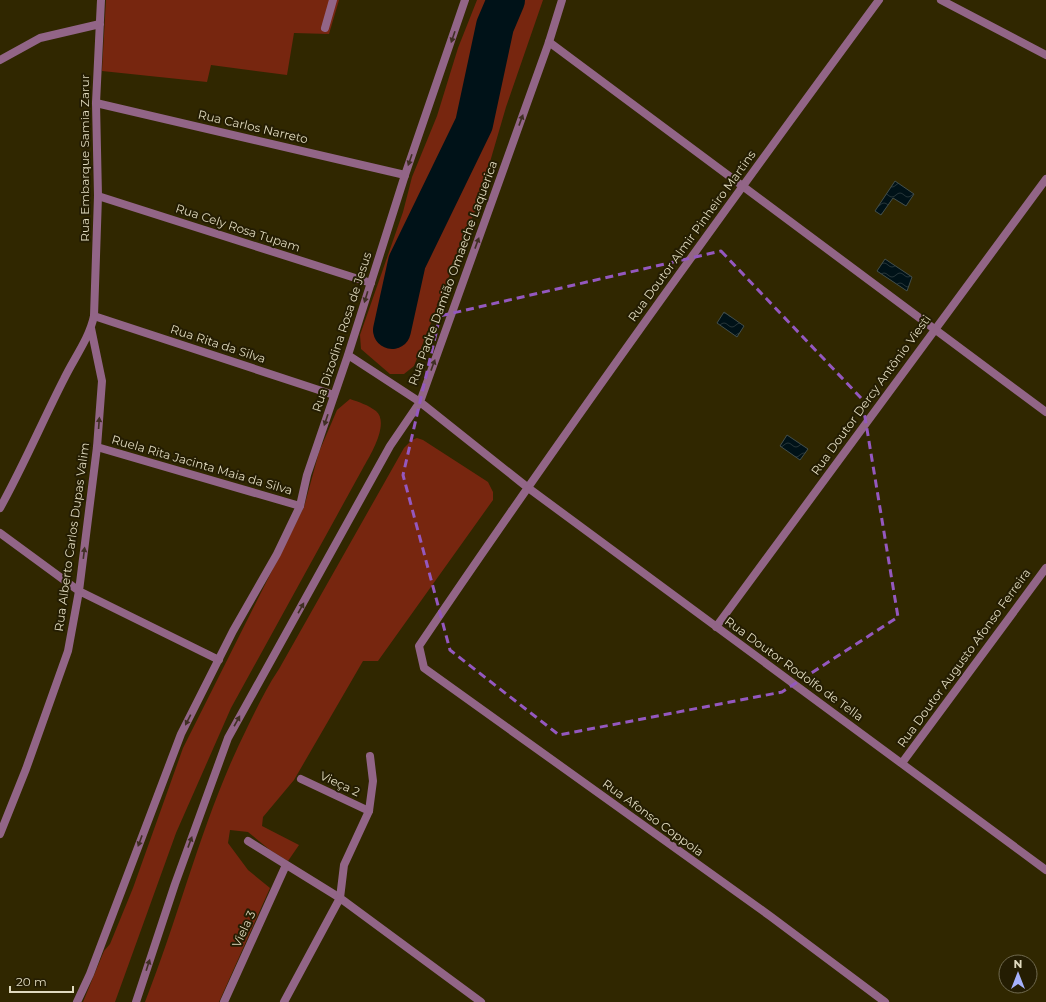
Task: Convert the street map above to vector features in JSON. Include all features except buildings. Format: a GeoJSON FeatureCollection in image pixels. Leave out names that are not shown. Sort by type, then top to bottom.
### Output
{"type":"FeatureCollection","features":[{"type":"Feature","properties":{"kind":"street","name":"Rua Embarque Samia Zarur"},"geometry":{"type":"LineString","coordinates":[[91,328],[94,316],[98,196],[96,103],[101,0]]}},
{"type":"Feature","properties":{"kind":"street"},"geometry":{"type":"LineString","coordinates":[[324,28],[333,0]]}},
{"type":"Feature","properties":{"kind":"street","name":"Rua Dizodina Rosa de Jesus"},"geometry":{"type":"LineString","coordinates":[[77,1002],[90,974],[181,734],[233,631],[277,554],[300,506],[307,475],[348,355],[405,175],[466,0]]}},
{"type":"Feature","properties":{"kind":"street","name":"Rua Padre Damião Omaeche Laquerica"},"geometry":{"type":"LineString","coordinates":[[527,487],[420,402],[549,42],[562,0]]}},
{"type":"Feature","properties":{"kind":"street","name":"Rua Doutor Almir Pinheiro Martins"},"geometry":{"type":"LineString","coordinates":[[527,487],[742,186],[879,0]]}},
{"type":"Feature","properties":{"kind":"street"},"geometry":{"type":"LineString","coordinates":[[941,0],[1046,54]]}},
{"type":"Feature","properties":{"kind":"street"},"geometry":{"type":"LineString","coordinates":[[0,60],[40,38],[100,24]]}},
{"type":"Feature","properties":{"kind":"street"},"geometry":{"type":"LineString","coordinates":[[549,42],[1046,412]]}},
{"type":"Feature","properties":{"kind":"street","name":"Rua Carlos Narreto"},"geometry":{"type":"LineString","coordinates":[[96,103],[405,175]]}},
{"type":"Feature","properties":{"kind":"street","name":"Rua Doutor Dercy Antônio Viesti"},"geometry":{"type":"LineString","coordinates":[[716,627],[934,329],[1046,179]]}},
{"type":"Feature","properties":{"kind":"street","name":"Rua Cely Rosa Tupam"},"geometry":{"type":"LineString","coordinates":[[98,196],[371,283]]}},
{"type":"Feature","properties":{"kind":"street","name":"Rua Rita da Silva"},"geometry":{"type":"LineString","coordinates":[[94,316],[334,395]]}},
{"type":"Feature","properties":{"kind":"street"},"geometry":{"type":"LineString","coordinates":[[0,508],[46,418],[63,380],[91,328]]}},
{"type":"Feature","properties":{"kind":"street","name":"Rua Alberto Carlos Dupas Valim"},"geometry":{"type":"LineString","coordinates":[[0,834],[26,768],[68,651],[79,591],[97,447],[102,381],[91,328]]}},
{"type":"Feature","properties":{"kind":"street"},"geometry":{"type":"LineString","coordinates":[[136,1002],[175,884],[228,738],[390,446],[420,402],[348,355]]}},
{"type":"Feature","properties":{"kind":"street","name":"Ruela Rita Jacinta Maia da Silva"},"geometry":{"type":"LineString","coordinates":[[97,447],[300,506]]}},
{"type":"Feature","properties":{"kind":"street","name":"Rua Doutor Rodolfo de Tella"},"geometry":{"type":"LineString","coordinates":[[527,487],[1046,870]]}},
{"type":"Feature","properties":{"kind":"street","name":"Rua Afonso Coppola"},"geometry":{"type":"LineString","coordinates":[[527,487],[419,646],[424,668],[770,916],[885,1002]]}},
{"type":"Feature","properties":{"kind":"street"},"geometry":{"type":"LineString","coordinates":[[0,533],[79,591],[219,660]]}},
{"type":"Feature","properties":{"kind":"street","name":"Rua Doutor Augusto Afonso Ferreira"},"geometry":{"type":"LineString","coordinates":[[902,763],[1046,568]]}},
{"type":"Feature","properties":{"kind":"street"},"geometry":{"type":"LineString","coordinates":[[284,1002],[340,898],[344,865],[369,811],[373,781],[370,756]]}},
{"type":"Feature","properties":{"kind":"street","name":"Vieça 2"},"geometry":{"type":"LineString","coordinates":[[301,779],[369,811]]}},
{"type":"Feature","properties":{"kind":"street"},"geometry":{"type":"LineString","coordinates":[[248,841],[286,866],[340,898],[481,1002]]}},
{"type":"Feature","properties":{"kind":"street","name":"Viela 3"},"geometry":{"type":"LineString","coordinates":[[224,1002],[286,866]]}},
{"type":"Feature","properties":{"kind":"highlighted area"},"geometry":{"type":"Polygon","coordinates":[[[721,251],[862,399],[898,617],[782,692],[559,735],[450,650],[403,475],[440,316],[721,251]]]}},
{"type":"Feature","properties":{"kind":"shaded area"},"geometry":{"type":"Polygon","coordinates":[[[106,0],[339,0],[329,34],[294,33],[287,75],[211,65],[207,82],[102,71],[106,0]]]}},
{"type":"Feature","properties":{"kind":"shaded area"},"geometry":{"type":"Polygon","coordinates":[[[477,0],[543,0],[506,107],[478,203],[414,366],[404,374],[390,374],[361,349],[360,335],[403,212],[412,177],[437,116],[458,48],[477,0]]]}},
{"type":"Feature","properties":{"kind":"shaded area"},"geometry":{"type":"Polygon","coordinates":[[[350,399],[370,407],[380,416],[380,431],[374,448],[231,708],[176,833],[115,1002],[83,1002],[104,951],[110,944],[133,888],[183,748],[304,507],[319,452],[337,410],[350,399]]]}},
{"type":"Feature","properties":{"kind":"shaded area"},"geometry":{"type":"Polygon","coordinates":[[[417,438],[423,440],[488,482],[493,492],[493,500],[378,661],[363,661],[294,780],[263,817],[262,826],[299,845],[288,861],[270,850],[248,832],[230,830],[228,843],[248,870],[270,888],[219,1002],[145,1002],[205,829],[231,761],[266,691],[404,448],[412,440],[417,438]]]}},
{"type":"Feature","properties":{"kind":"water"},"geometry":{"type":"Polygon","coordinates":[[[895,181],[914,194],[906,206],[893,198],[881,215],[875,211],[895,181]]]}},
{"type":"Feature","properties":{"kind":"water"},"geometry":{"type":"Polygon","coordinates":[[[885,259],[912,277],[907,291],[877,271],[885,259]]]}},
{"type":"Feature","properties":{"kind":"water"},"geometry":{"type":"Polygon","coordinates":[[[724,312],[744,326],[737,337],[717,323],[724,312]]]}},
{"type":"Feature","properties":{"kind":"water"},"geometry":{"type":"Polygon","coordinates":[[[787,435],[808,449],[800,460],[780,446],[787,435]]]}},
{"type":"Feature","properties":{"kind":"waterway"},"geometry":{"type":"LineString","coordinates":[[392,330],[407,262],[474,124],[495,26],[506,0]]}}]}
